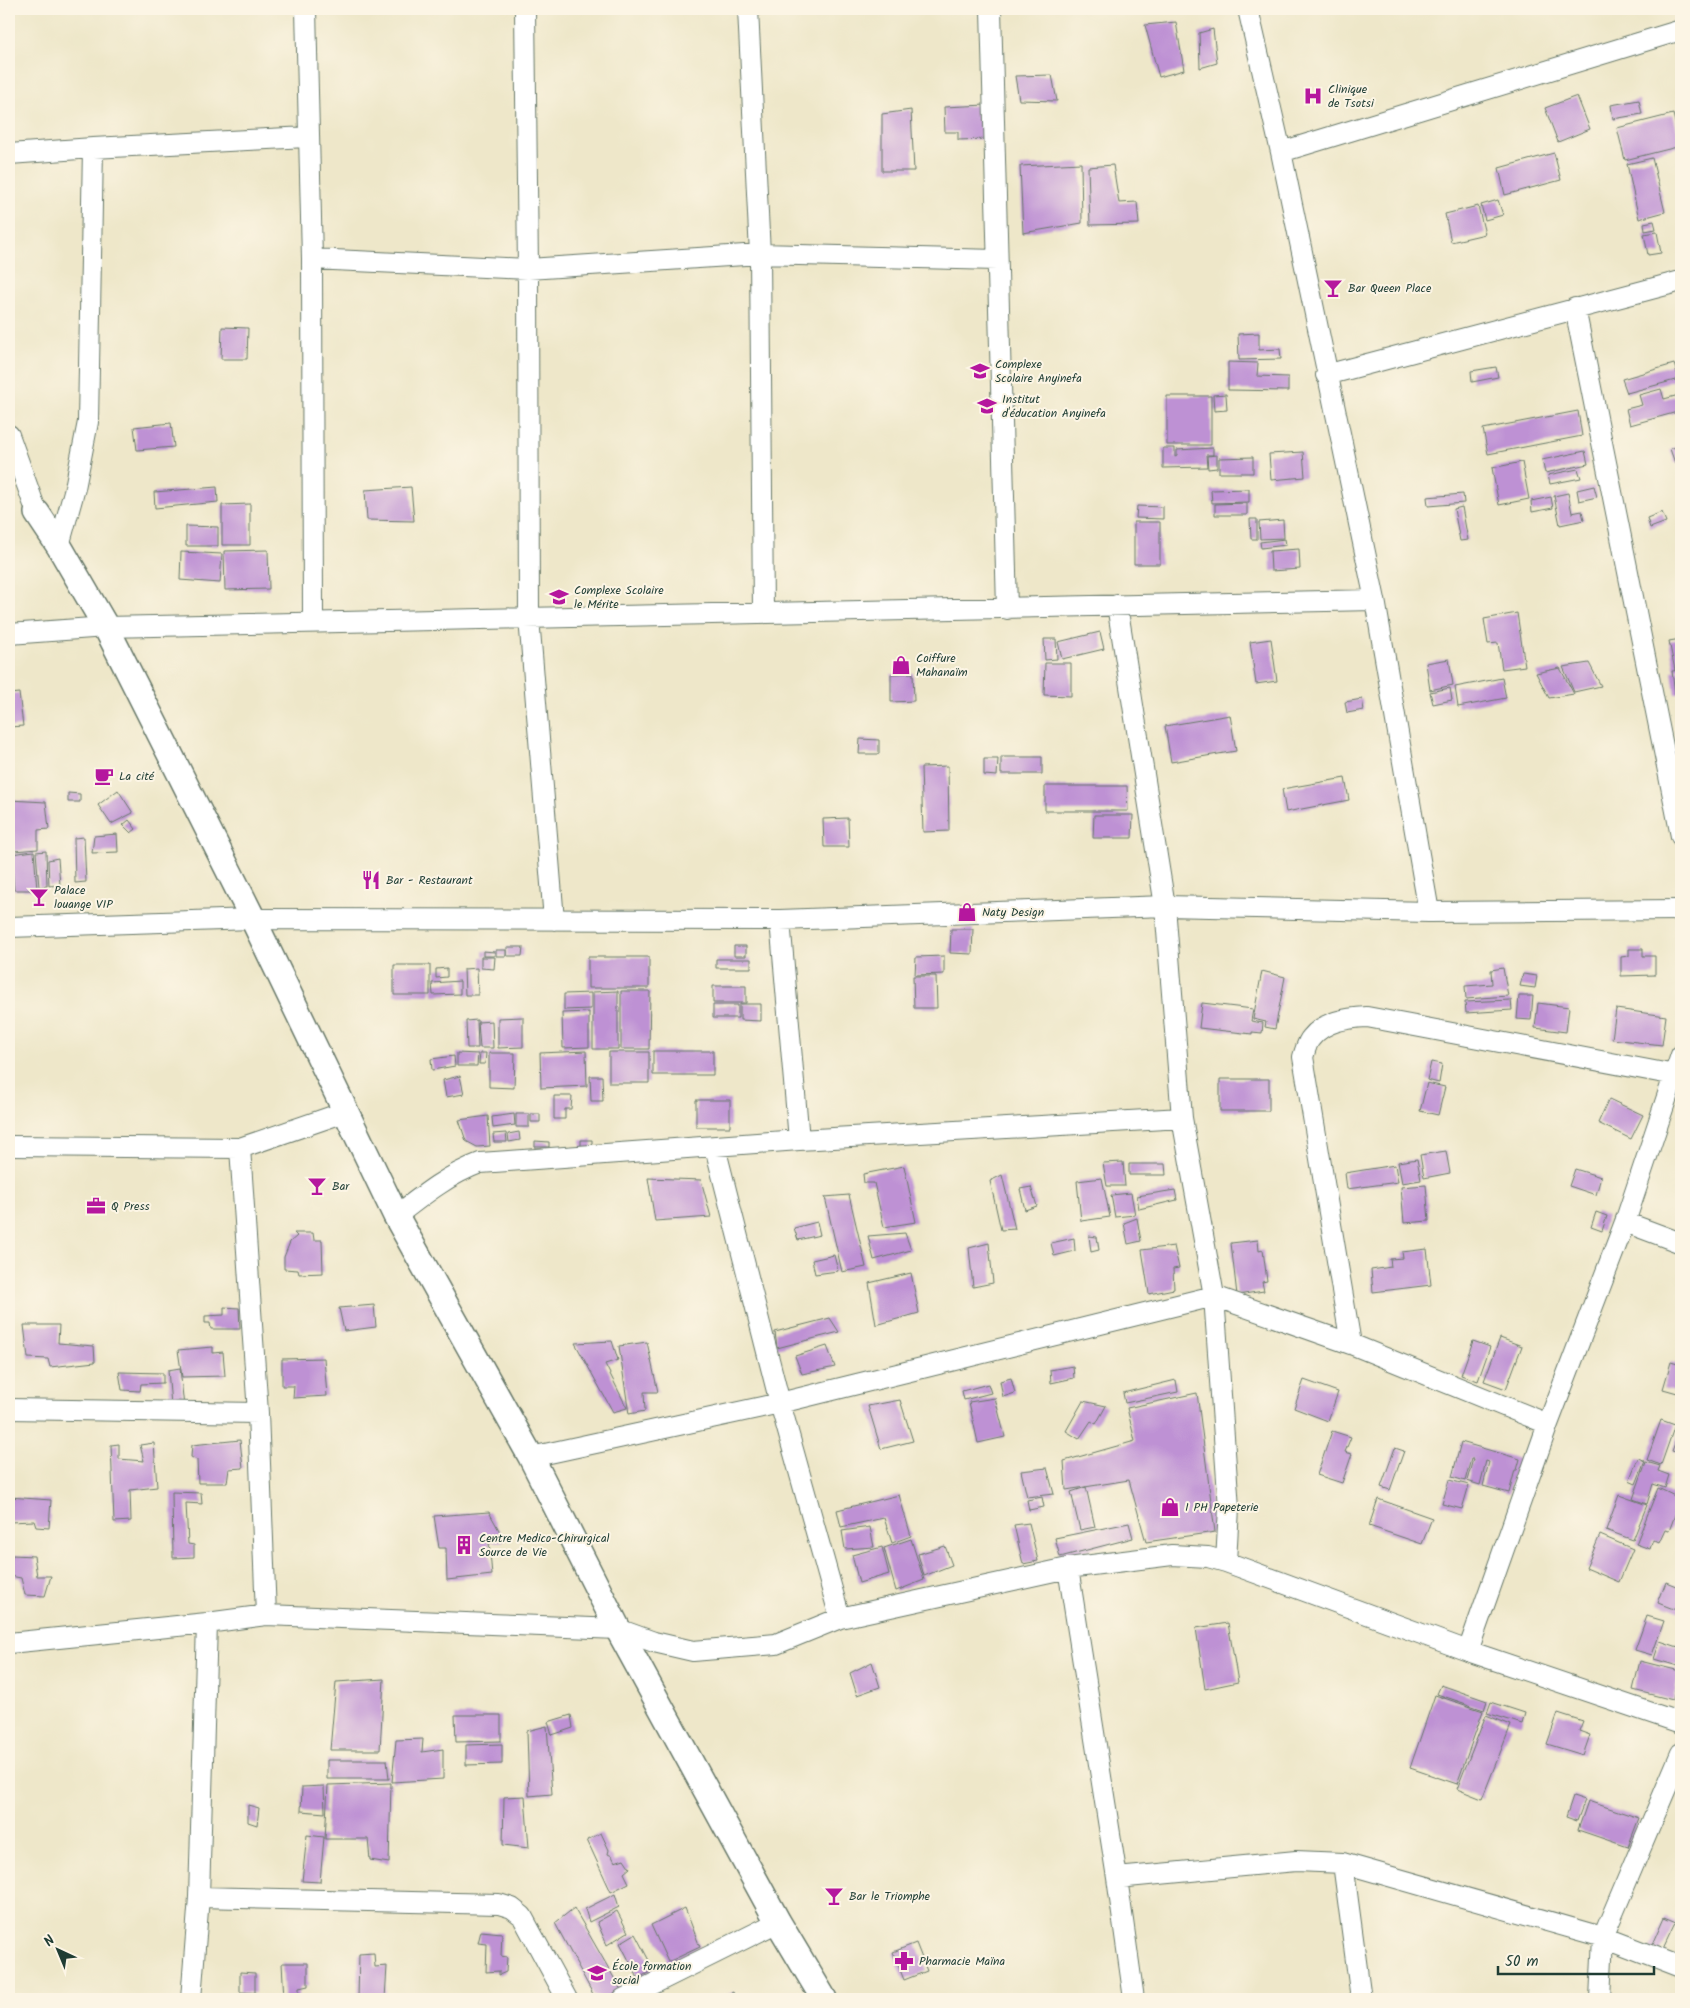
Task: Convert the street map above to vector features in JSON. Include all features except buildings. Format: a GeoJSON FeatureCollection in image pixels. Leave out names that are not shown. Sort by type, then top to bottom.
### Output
{"type":"FeatureCollection","features":[{"type":"Feature","properties":{"kind":"street"},"geometry":{"type":"LineString","coordinates":[[306,9],[307,137],[312,259],[313,622]]}},
{"type":"Feature","properties":{"kind":"street"},"geometry":{"type":"LineString","coordinates":[[525,9],[529,618],[554,920]]}},
{"type":"Feature","properties":{"kind":"street"},"geometry":{"type":"LineString","coordinates":[[748,9],[760,254],[763,613]]}},
{"type":"Feature","properties":{"kind":"street"},"geometry":{"type":"LineString","coordinates":[[991,9],[1007,609]]}},
{"type":"Feature","properties":{"kind":"street"},"geometry":{"type":"LineString","coordinates":[[1248,9],[1281,152],[1374,600],[1429,912]]}},
{"type":"Feature","properties":{"kind":"street"},"geometry":{"type":"LineString","coordinates":[[1281,152],[1681,30]]}},
{"type":"Feature","properties":{"kind":"street"},"geometry":{"type":"LineString","coordinates":[[9,154],[307,137]]}},
{"type":"Feature","properties":{"kind":"street"},"geometry":{"type":"LineString","coordinates":[[59,546],[75,488],[88,422],[93,148]]}},
{"type":"Feature","properties":{"kind":"street"},"geometry":{"type":"LineString","coordinates":[[312,259],[528,269],[760,254],[997,260]]}},
{"type":"Feature","properties":{"kind":"street"},"geometry":{"type":"LineString","coordinates":[[1326,374],[1681,281]]}},
{"type":"Feature","properties":{"kind":"street"},"geometry":{"type":"LineString","coordinates":[[1575,308],[1681,836]]}},
{"type":"Feature","properties":{"kind":"street"},"geometry":{"type":"LineString","coordinates":[[9,435],[37,513]]}},
{"type":"Feature","properties":{"kind":"street"},"geometry":{"type":"LineString","coordinates":[[9,471],[59,546],[106,628],[253,919],[396,1216],[532,1457],[618,1629],[778,1922],[824,1999]]}},
{"type":"Feature","properties":{"kind":"street"},"geometry":{"type":"LineString","coordinates":[[9,634],[106,628],[313,622],[1374,600]]}},
{"type":"Feature","properties":{"kind":"street"},"geometry":{"type":"LineString","coordinates":[[1117,605],[1165,906],[1182,1118],[1214,1296],[1229,1508],[1226,1562]]}},
{"type":"Feature","properties":{"kind":"street"},"geometry":{"type":"LineString","coordinates":[[9,927],[253,919],[780,920],[1165,906],[1429,912],[1681,910]]}},
{"type":"Feature","properties":{"kind":"street"},"geometry":{"type":"LineString","coordinates":[[780,920],[799,1140]]}},
{"type":"Feature","properties":{"kind":"street"},"geometry":{"type":"LineString","coordinates":[[1351,1344],[1303,1057],[1310,1038],[1326,1026],[1346,1018],[1367,1017],[1675,1075]]}},
{"type":"Feature","properties":{"kind":"street"},"geometry":{"type":"LineString","coordinates":[[1468,1651],[1548,1424],[1624,1222],[1681,1055]]}},
{"type":"Feature","properties":{"kind":"street"},"geometry":{"type":"LineString","coordinates":[[9,1146],[240,1148],[345,1112]]}},
{"type":"Feature","properties":{"kind":"street"},"geometry":{"type":"LineString","coordinates":[[396,1216],[431,1189],[463,1170],[480,1163],[799,1140],[1182,1118]]}},
{"type":"Feature","properties":{"kind":"street"},"geometry":{"type":"LineString","coordinates":[[715,1147],[780,1403],[840,1618]]}},
{"type":"Feature","properties":{"kind":"street"},"geometry":{"type":"LineString","coordinates":[[240,1148],[258,1413],[266,1615]]}},
{"type":"Feature","properties":{"kind":"street"},"geometry":{"type":"LineString","coordinates":[[1624,1222],[1681,1243]]}},
{"type":"Feature","properties":{"kind":"street"},"geometry":{"type":"LineString","coordinates":[[532,1457],[780,1403],[1214,1296],[1351,1344],[1548,1424]]}},
{"type":"Feature","properties":{"kind":"street"},"geometry":{"type":"LineString","coordinates":[[9,1409],[258,1413]]}},
{"type":"Feature","properties":{"kind":"street"},"geometry":{"type":"LineString","coordinates":[[9,1643],[207,1623],[266,1615],[618,1629],[654,1642],[693,1652],[776,1644],[840,1618],[1068,1568],[1172,1555],[1208,1557],[1226,1562],[1468,1651],[1681,1722]]}},
{"type":"Feature","properties":{"kind":"street"},"geometry":{"type":"LineString","coordinates":[[1068,1568],[1117,1878],[1134,1999]]}},
{"type":"Feature","properties":{"kind":"street"},"geometry":{"type":"LineString","coordinates":[[191,1999],[199,1897],[207,1623]]}},
{"type":"Feature","properties":{"kind":"street"},"geometry":{"type":"LineString","coordinates":[[1600,1999],[1603,1937],[1681,1753]]}},
{"type":"Feature","properties":{"kind":"street"},"geometry":{"type":"LineString","coordinates":[[1117,1878],[1296,1861],[1342,1863],[1603,1937],[1681,1967]]}},
{"type":"Feature","properties":{"kind":"street"},"geometry":{"type":"LineString","coordinates":[[1342,1863],[1361,1999]]}},
{"type":"Feature","properties":{"kind":"street"},"geometry":{"type":"LineString","coordinates":[[199,1897],[499,1904],[512,1908],[522,1916],[567,1999]]}},
{"type":"Feature","properties":{"kind":"street"},"geometry":{"type":"LineString","coordinates":[[623,1999],[778,1922]]}},
{"type":"Feature","properties":{"kind":"place","name":"Clinique de Tsotsi"},"geometry":{"type":"Point","coordinates":[1313,96]}},
{"type":"Feature","properties":{"kind":"place","name":"Bar Queen Place"},"geometry":{"type":"Point","coordinates":[1333,288]}},
{"type":"Feature","properties":{"kind":"place","name":"Complexe Scolaire Anyinefa"},"geometry":{"type":"Point","coordinates":[980,371]}},
{"type":"Feature","properties":{"kind":"place","name":"Institut d'éducation Anyinefa"},"geometry":{"type":"Point","coordinates":[987,406]}},
{"type":"Feature","properties":{"kind":"place","name":"Complexe Scolaire le Mérite"},"geometry":{"type":"Point","coordinates":[559,597]}},
{"type":"Feature","properties":{"kind":"place","name":"Coiffure Mahanaïm"},"geometry":{"type":"Point","coordinates":[901,665]}},
{"type":"Feature","properties":{"kind":"place","name":"La cité"},"geometry":{"type":"Point","coordinates":[104,776]}},
{"type":"Feature","properties":{"kind":"place","name":"Bar - Restaurant"},"geometry":{"type":"Point","coordinates":[371,880]}},
{"type":"Feature","properties":{"kind":"place","name":"Palace louange VIP"},"geometry":{"type":"Point","coordinates":[39,897]}},
{"type":"Feature","properties":{"kind":"place","name":"Naty Design"},"geometry":{"type":"Point","coordinates":[967,912]}},
{"type":"Feature","properties":{"kind":"place","name":"Bar"},"geometry":{"type":"Point","coordinates":[317,1186]}},
{"type":"Feature","properties":{"kind":"place","name":"Q Press"},"geometry":{"type":"Point","coordinates":[96,1206]}},
{"type":"Feature","properties":{"kind":"place","name":"I PH Papeterie"},"geometry":{"type":"Point","coordinates":[1170,1507]}},
{"type":"Feature","properties":{"kind":"place","name":"Centre Medico-Chirurgical Source de Vie"},"geometry":{"type":"Point","coordinates":[464,1545]}},
{"type":"Feature","properties":{"kind":"place","name":"Bar le Triomphe"},"geometry":{"type":"Point","coordinates":[834,1896]}},
{"type":"Feature","properties":{"kind":"place","name":"Pharmacie Maïna"},"geometry":{"type":"Point","coordinates":[904,1961]}},
{"type":"Feature","properties":{"kind":"place","name":"École formation social"},"geometry":{"type":"Point","coordinates":[597,1973]}}]}
